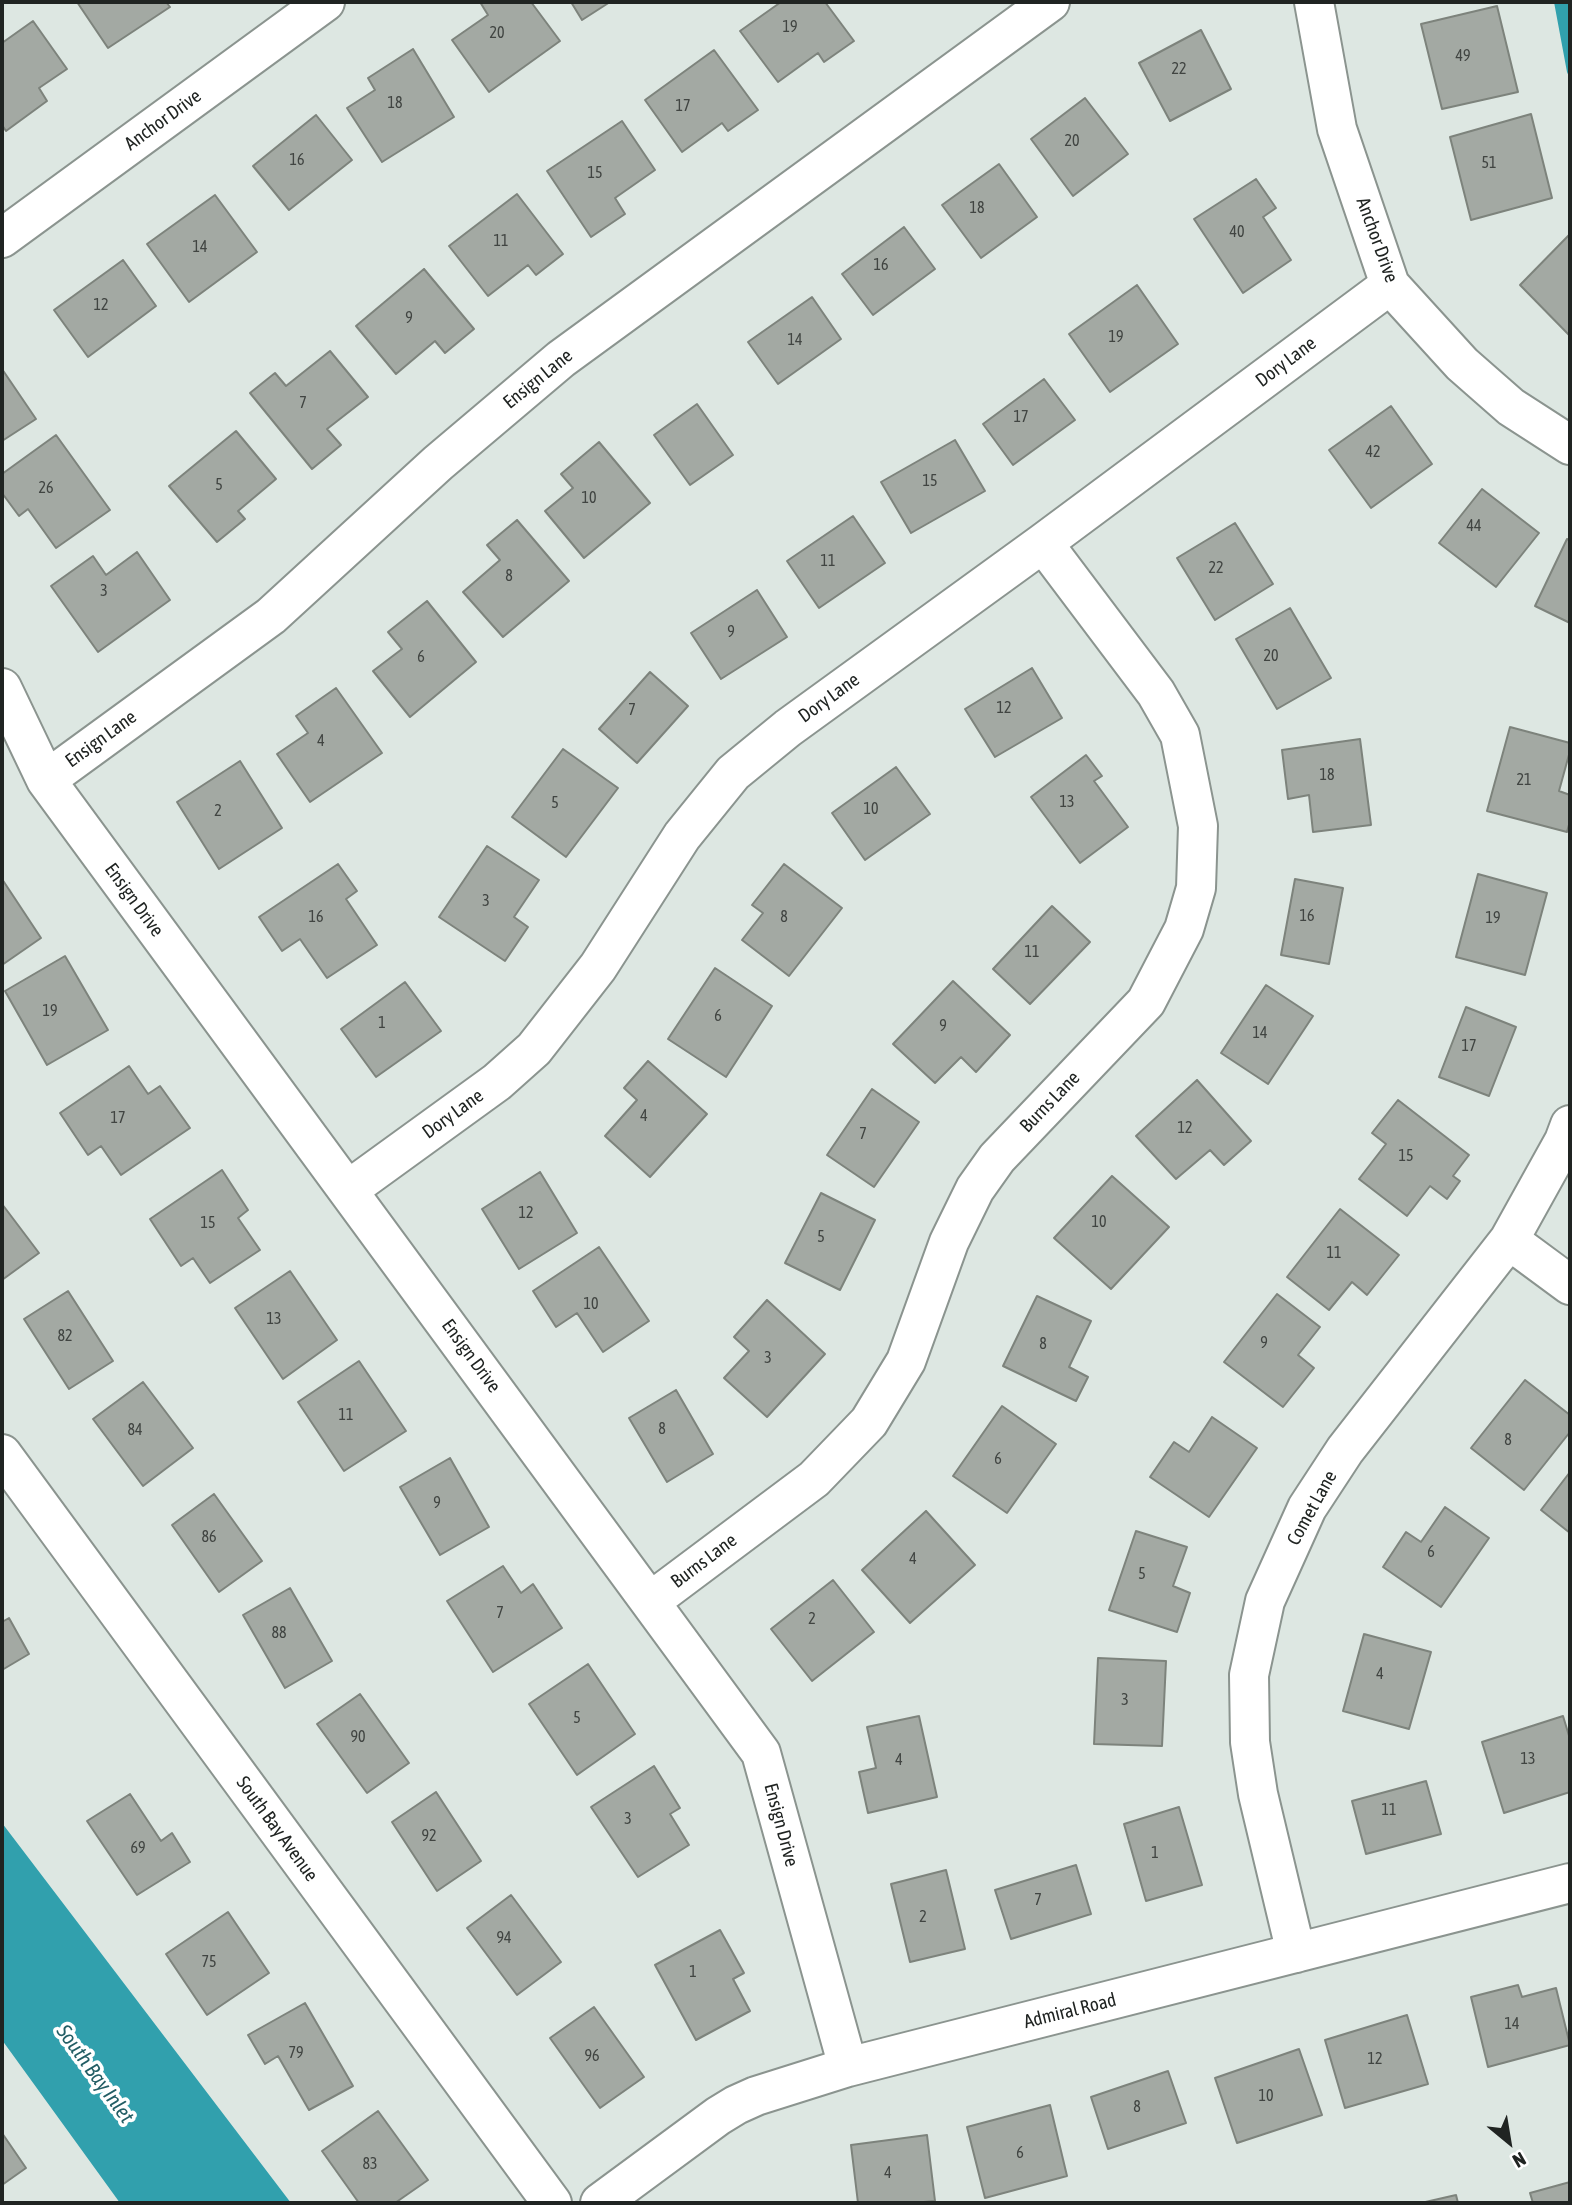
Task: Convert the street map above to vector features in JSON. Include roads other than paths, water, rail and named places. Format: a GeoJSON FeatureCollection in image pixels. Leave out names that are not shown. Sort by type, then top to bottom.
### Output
{"type":"FeatureCollection","features":[{"type":"Feature","properties":{"kind":"street","name":"Anchor Drive"},"geometry":{"type":"LineString","coordinates":[[2,238],[325,2]]}},
{"type":"Feature","properties":{"kind":"street","name":"Ensign Lane"},"geometry":{"type":"LineString","coordinates":[[46,780],[271,616],[438,463],[561,359],[1050,2]]}},
{"type":"Feature","properties":{"kind":"street","name":"Anchor Drive"},"geometry":{"type":"LineString","coordinates":[[1314,2],[1337,129],[1391,285],[1462,363],[1511,407],[1570,445]]}},
{"type":"Feature","properties":{"kind":"street","name":"Dory Lane"},"geometry":{"type":"LineString","coordinates":[[348,1190],[497,1082],[534,1049],[598,967],[682,836],[733,773],[788,728],[1391,285]]}},
{"type":"Feature","properties":{"kind":"street","name":"Burns Lane"},"geometry":{"type":"LineString","coordinates":[[651,1601],[814,1479],[869,1422],[906,1361],[949,1242],[975,1189],[997,1158],[1146,1002],[1184,929],[1196,888],[1198,826],[1180,735],[1156,693],[1043,543]]}},
{"type":"Feature","properties":{"kind":"street","name":"Ensign Drive"},"geometry":{"type":"LineString","coordinates":[[2,688],[46,780],[761,1753],[848,2067]]}},
{"type":"Feature","properties":{"kind":"street","name":"Comet Lane"},"geometry":{"type":"LineString","coordinates":[[1296,1953],[1258,1794],[1250,1742],[1249,1675],[1265,1601],[1307,1508],[1345,1450],[1509,1240],[1564,1141],[1570,1125]]}},
{"type":"Feature","properties":{"kind":"street"},"geometry":{"type":"LineString","coordinates":[[1509,1240],[1570,1285]]}},
{"type":"Feature","properties":{"kind":"street","name":"South Bay Avenue"},"geometry":{"type":"LineString","coordinates":[[2,1454],[552,2203]]}},
{"type":"Feature","properties":{"kind":"street","name":"Admiral Road"},"geometry":{"type":"LineString","coordinates":[[600,2203],[736,2105],[756,2096],[848,2067],[1570,1883]]}},
{"type":"Feature","properties":{"kind":"water"},"geometry":{"type":"Polygon","coordinates":[[[1554,2],[1570,2],[1570,79],[1567,72],[1554,2]]]}},
{"type":"Feature","properties":{"kind":"water","name":"South Bay Inlet"},"geometry":{"type":"Polygon","coordinates":[[[2,1823],[291,2203],[120,2203],[2,2040],[2,1823]]]}}]}
